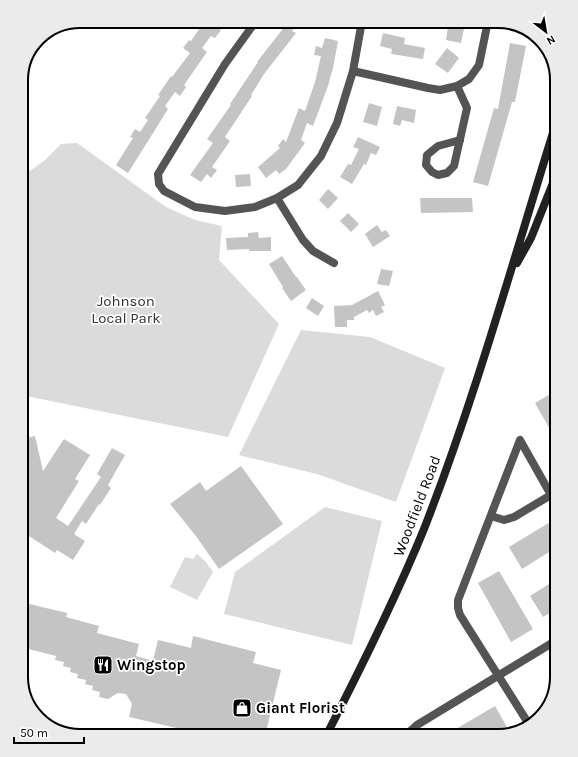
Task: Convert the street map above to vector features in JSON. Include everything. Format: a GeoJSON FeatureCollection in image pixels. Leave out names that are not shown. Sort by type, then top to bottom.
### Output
{"type":"FeatureCollection","features":[{"type":"Feature","properties":{"kind":"main road","name":"Woodfield Road"},"geometry":{"type":"LineString","coordinates":[[330,729],[368,654],[407,571],[424,529],[468,405],[510,276],[550,143]]}},
{"type":"Feature","properties":{"kind":"main road","name":"Woodfield Road"},"geometry":{"type":"LineString","coordinates":[[510,276],[531,238],[550,190]]}},
{"type":"Feature","properties":{"kind":"street"},"geometry":{"type":"LineString","coordinates":[[251,28],[226,64],[158,174],[159,184],[164,191],[195,207],[225,211],[255,207],[277,198],[298,185],[321,156],[336,123],[353,71],[361,28]]}},
{"type":"Feature","properties":{"kind":"street"},"geometry":{"type":"LineString","coordinates":[[353,71],[440,90],[457,86],[469,79],[479,65],[487,28]]}},
{"type":"Feature","properties":{"kind":"street"},"geometry":{"type":"LineString","coordinates":[[457,86],[467,108],[460,140],[454,166],[447,174],[438,175],[432,172],[426,165],[427,155],[438,146],[460,140]]}},
{"type":"Feature","properties":{"kind":"street"},"geometry":{"type":"LineString","coordinates":[[277,198],[303,240],[313,251],[334,263]]}},
{"type":"Feature","properties":{"kind":"street"},"geometry":{"type":"LineString","coordinates":[[526,721],[460,615],[458,600],[520,440],[550,493]]}},
{"type":"Feature","properties":{"kind":"street"},"geometry":{"type":"LineString","coordinates":[[491,516],[504,520],[514,517],[550,496]]}},
{"type":"Feature","properties":{"kind":"street"},"geometry":{"type":"LineString","coordinates":[[412,729],[550,644]]}},
{"type":"Feature","properties":{"kind":"green space","name":"Johnson Local Park"},"geometry":{"type":"Polygon","coordinates":[[[77,143],[166,207],[195,220],[222,226],[219,260],[279,324],[228,437],[28,396],[28,172],[44,161],[61,144],[77,143]]]}},
{"type":"Feature","properties":{"kind":"green space"},"geometry":{"type":"Polygon","coordinates":[[[301,330],[370,337],[445,368],[396,502],[317,474],[239,455],[301,330]]]}},
{"type":"Feature","properties":{"kind":"green space"},"geometry":{"type":"Polygon","coordinates":[[[325,507],[382,521],[352,645],[224,614],[235,572],[325,507]]]}},
{"type":"Feature","properties":{"kind":"green space"},"geometry":{"type":"Polygon","coordinates":[[[197,554],[205,561],[213,572],[197,600],[170,587],[185,557],[193,559],[197,554]]]}},
{"type":"Feature","properties":{"kind":"building"},"geometry":{"type":"Polygon","coordinates":[[[200,28],[218,28],[221,30],[215,38],[211,36],[202,48],[207,52],[184,85],[186,87],[180,96],[175,92],[165,106],[168,109],[128,173],[116,165],[133,138],[130,137],[135,129],[140,132],[148,120],[145,118],[160,96],[158,95],[190,53],[183,48],[189,40],[191,41],[200,28]]]}},
{"type":"Feature","properties":{"kind":"building"},"geometry":{"type":"Polygon","coordinates":[[[284,28],[294,28],[292,31],[296,33],[264,74],[251,95],[252,96],[225,137],[230,141],[212,167],[217,170],[211,178],[207,174],[201,182],[190,175],[213,143],[207,139],[231,105],[230,104],[257,62],[284,28]]]}},
{"type":"Feature","properties":{"kind":"building"},"geometry":{"type":"Polygon","coordinates":[[[448,28],[464,28],[461,43],[446,40],[448,28]]]}},
{"type":"Feature","properties":{"kind":"building"},"geometry":{"type":"Polygon","coordinates":[[[383,33],[405,38],[404,44],[425,48],[423,59],[391,54],[392,49],[380,46],[383,33]]]}},
{"type":"Feature","properties":{"kind":"building"},"geometry":{"type":"Polygon","coordinates":[[[325,38],[338,41],[328,86],[313,126],[307,123],[301,140],[305,143],[286,169],[279,174],[276,170],[266,178],[258,167],[280,148],[278,146],[283,139],[286,142],[299,108],[305,111],[315,82],[321,56],[314,55],[316,46],[322,48],[325,38]]]}},
{"type":"Feature","properties":{"kind":"building"},"geometry":{"type":"Polygon","coordinates":[[[510,43],[526,46],[515,102],[512,102],[488,186],[473,182],[494,108],[498,109],[510,43]]]}},
{"type":"Feature","properties":{"kind":"building"},"geometry":{"type":"Polygon","coordinates":[[[447,48],[459,58],[448,73],[435,64],[447,48]]]}},
{"type":"Feature","properties":{"kind":"building"},"geometry":{"type":"Polygon","coordinates":[[[369,103],[382,107],[377,126],[363,122],[369,103]]]}},
{"type":"Feature","properties":{"kind":"building"},"geometry":{"type":"Polygon","coordinates":[[[397,106],[416,110],[414,123],[402,120],[400,126],[393,124],[397,106]]]}},
{"type":"Feature","properties":{"kind":"building"},"geometry":{"type":"Polygon","coordinates":[[[358,137],[380,147],[376,155],[371,153],[366,165],[364,164],[352,184],[340,177],[348,164],[351,165],[359,149],[353,147],[358,137]]]}},
{"type":"Feature","properties":{"kind":"building"},"geometry":{"type":"Polygon","coordinates":[[[250,174],[251,186],[236,187],[235,175],[250,174]]]}},
{"type":"Feature","properties":{"kind":"building"},"geometry":{"type":"Polygon","coordinates":[[[328,189],[338,198],[328,209],[319,200],[328,189]]]}},
{"type":"Feature","properties":{"kind":"building"},"geometry":{"type":"Polygon","coordinates":[[[420,198],[472,198],[473,212],[421,213],[420,198]]]}},
{"type":"Feature","properties":{"kind":"building"},"geometry":{"type":"Polygon","coordinates":[[[348,213],[359,224],[351,232],[340,221],[348,213]]]}},
{"type":"Feature","properties":{"kind":"building"},"geometry":{"type":"Polygon","coordinates":[[[377,225],[382,232],[386,230],[390,236],[373,247],[365,234],[377,225]]]}},
{"type":"Feature","properties":{"kind":"building"},"geometry":{"type":"Polygon","coordinates":[[[258,232],[259,238],[271,237],[271,251],[249,251],[249,249],[227,250],[226,238],[248,237],[248,233],[258,232]]]}},
{"type":"Feature","properties":{"kind":"building"},"geometry":{"type":"Polygon","coordinates":[[[282,256],[306,290],[291,301],[269,264],[282,256]]]}},
{"type":"Feature","properties":{"kind":"building"},"geometry":{"type":"Polygon","coordinates":[[[381,269],[393,271],[389,286],[377,284],[381,269]]]}},
{"type":"Feature","properties":{"kind":"building"},"geometry":{"type":"Polygon","coordinates":[[[378,291],[385,305],[381,307],[384,312],[376,316],[373,310],[369,313],[367,310],[354,317],[354,320],[347,320],[347,327],[335,327],[334,306],[352,305],[378,291]]]}},
{"type":"Feature","properties":{"kind":"building"},"geometry":{"type":"Polygon","coordinates":[[[312,298],[324,306],[318,316],[306,308],[312,298]]]}},
{"type":"Feature","properties":{"kind":"building"},"geometry":{"type":"Polygon","coordinates":[[[550,394],[550,430],[535,403],[550,394]]]}},
{"type":"Feature","properties":{"kind":"building"},"geometry":{"type":"Polygon","coordinates":[[[35,436],[43,471],[64,439],[90,455],[75,479],[79,481],[56,518],[68,526],[101,477],[97,474],[112,448],[125,455],[108,485],[111,488],[86,524],[82,521],[74,534],[85,541],[73,560],[57,550],[55,553],[28,535],[28,438],[35,436]]]}},
{"type":"Feature","properties":{"kind":"building"},"geometry":{"type":"Polygon","coordinates":[[[241,466],[283,524],[219,569],[196,536],[170,504],[200,482],[206,491],[241,466]]]}},
{"type":"Feature","properties":{"kind":"building"},"geometry":{"type":"Polygon","coordinates":[[[550,522],[550,551],[522,569],[509,547],[550,522]]]}},
{"type":"Feature","properties":{"kind":"building"},"geometry":{"type":"Polygon","coordinates":[[[499,571],[533,629],[511,642],[478,583],[499,571]]]}},
{"type":"Feature","properties":{"kind":"building"},"geometry":{"type":"Polygon","coordinates":[[[550,583],[550,613],[543,617],[530,596],[550,583]]]}},
{"type":"Feature","properties":{"kind":"building"},"geometry":{"type":"Polygon","coordinates":[[[28,604],[67,613],[66,617],[99,626],[97,633],[139,644],[136,656],[153,661],[158,640],[191,648],[193,636],[256,652],[253,663],[281,670],[267,729],[181,729],[129,717],[132,704],[126,694],[118,693],[108,699],[99,697],[100,692],[92,690],[93,686],[85,684],[86,680],[77,678],[78,674],[70,672],[71,668],[63,666],[64,662],[55,660],[56,656],[28,649],[28,604]]]}},
{"type":"Feature","properties":{"kind":"building"},"geometry":{"type":"Polygon","coordinates":[[[495,706],[507,727],[504,729],[456,729],[495,706]]]}},
{"type":"Feature","properties":{"kind":"place","name":"Wingstop"},"geometry":{"type":"Point","coordinates":[103,665]}},
{"type":"Feature","properties":{"kind":"place","name":"Giant Florist"},"geometry":{"type":"Point","coordinates":[242,708]}}]}
